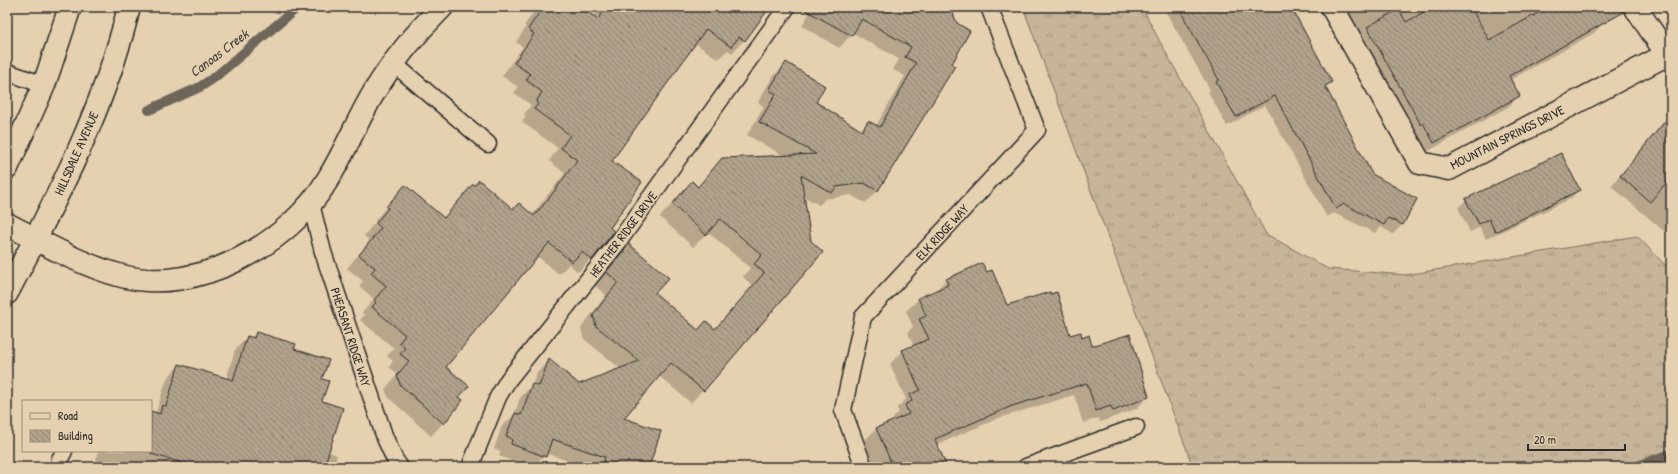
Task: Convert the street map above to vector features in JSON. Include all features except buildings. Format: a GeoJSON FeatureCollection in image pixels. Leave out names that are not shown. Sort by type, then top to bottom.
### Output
{"type":"FeatureCollection","features":[{"type":"Feature","properties":{"kind":"street"},"geometry":{"type":"LineString","coordinates":[[7,168],[44,85],[70,7]]}},
{"type":"Feature","properties":{"kind":"street","name":"HILLSDALE AVENUE"},"geometry":{"type":"LineString","coordinates":[[7,293],[87,132],[109,74],[129,7]]}},
{"type":"Feature","properties":{"kind":"street"},"geometry":{"type":"LineString","coordinates":[[7,224],[35,239],[101,269],[123,277],[145,280],[170,279],[199,274],[225,265],[274,238],[311,204],[328,180],[360,117],[393,63],[417,33],[442,7]]}},
{"type":"Feature","properties":{"kind":"street","name":"MOUNTAIN SPRINGS DRIVE"},"geometry":{"type":"LineString","coordinates":[[1332,7],[1420,163],[1449,170],[1669,57],[1635,7]]}},
{"type":"Feature","properties":{"kind":"lane","name":"HEATHER RIDGE DRIVE"},"geometry":{"type":"LineString","coordinates":[[470,467],[498,397],[508,380],[619,241],[787,7]]}},
{"type":"Feature","properties":{"kind":"lane","name":"ELK RIDGE WAY"},"geometry":{"type":"LineString","coordinates":[[864,467],[843,410],[863,317],[1037,130],[989,7]]}},
{"type":"Feature","properties":{"kind":"lane"},"geometry":{"type":"LineString","coordinates":[[393,63],[488,144]]}},
{"type":"Feature","properties":{"kind":"lane"},"geometry":{"type":"LineString","coordinates":[[7,72],[44,85]]}},
{"type":"Feature","properties":{"kind":"lane","name":"PHEASANT RIDGE WAY"},"geometry":{"type":"LineString","coordinates":[[311,204],[323,252],[385,438],[395,460],[400,467]]}},
{"type":"Feature","properties":{"kind":"lane"},"geometry":{"type":"LineString","coordinates":[[1026,467],[1136,427]]}},
{"type":"Feature","properties":{"kind":"lane"},"geometry":{"type":"LineString","coordinates":[[60,467],[60,459],[64,452]]}},
{"type":"Feature","properties":{"kind":"green space"},"geometry":{"type":"Polygon","coordinates":[[[1023,7],[1142,7],[1266,234],[1328,269],[1406,275],[1637,236],[1671,271],[1671,467],[1193,467],[1023,7]]]}},
{"type":"Feature","properties":{"kind":"waterway","name":"Canoas Creek"},"geometry":{"type":"LineString","coordinates":[[149,110],[200,87],[215,77],[298,7]]}},
{"type":"Feature","properties":{"kind":"waterway"},"geometry":{"type":"LineString","coordinates":[[1635,467],[1671,454]]}}]}
